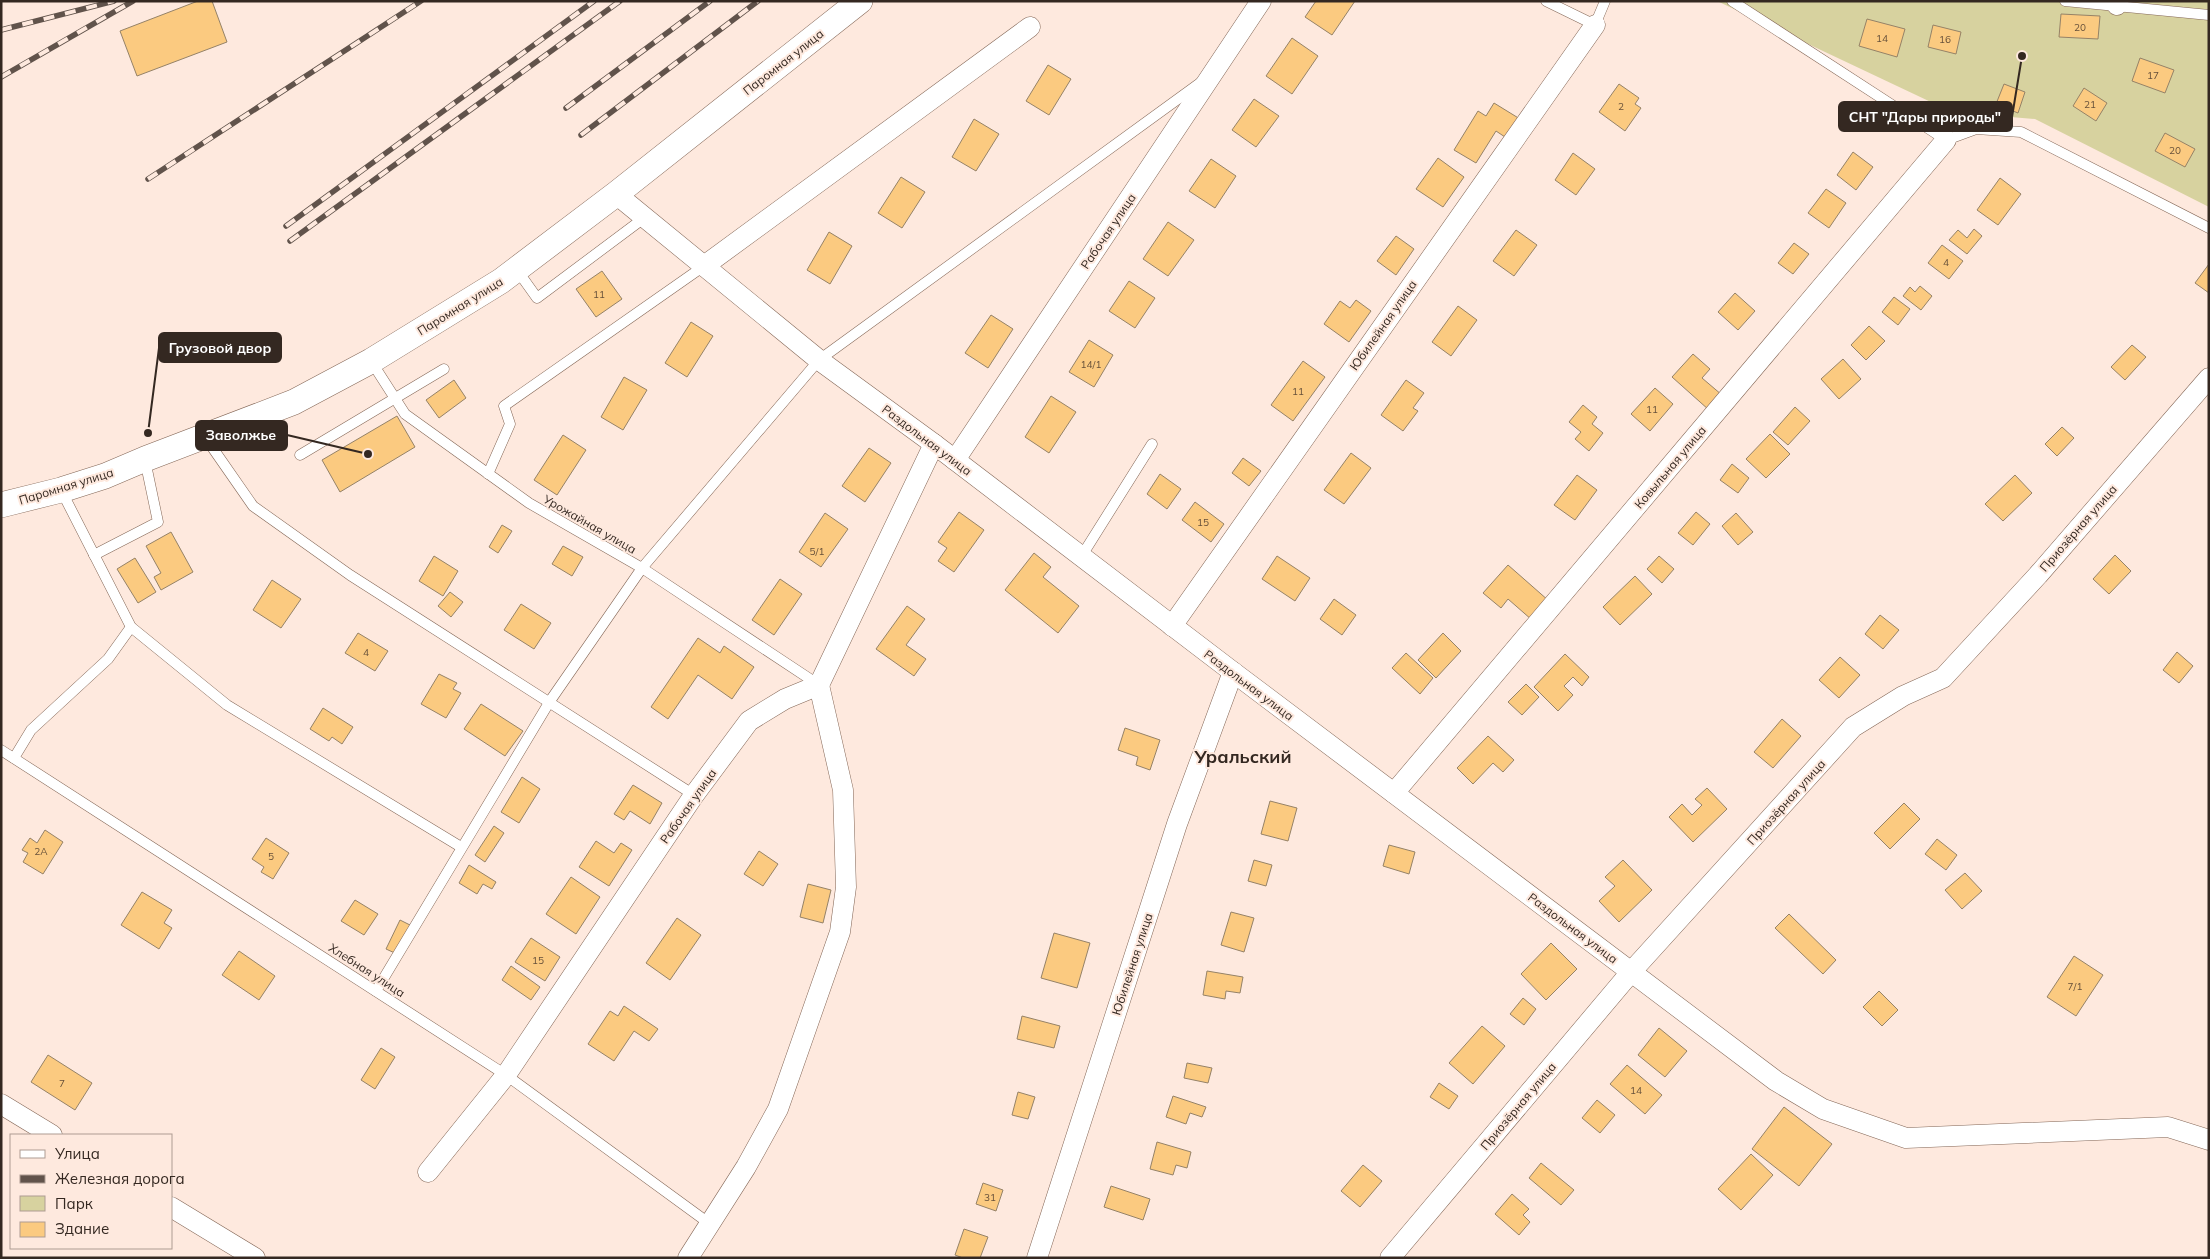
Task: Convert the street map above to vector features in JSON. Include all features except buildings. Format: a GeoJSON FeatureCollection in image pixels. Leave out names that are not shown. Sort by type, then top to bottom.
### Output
{"type":"FeatureCollection","features":[{"type":"Feature","properties":{"kind":"street","name":"Паромная улица"},"geometry":{"type":"LineString","coordinates":[[1,505],[61,490],[105,476],[294,402],[372,361],[517,269],[616,194],[860,1]]}},
{"type":"Feature","properties":{"kind":"street","name":"Рабочая улица"},"geometry":{"type":"LineString","coordinates":[[955,460],[1261,1]]}},
{"type":"Feature","properties":{"kind":"street","name":"Юбилейная улица"},"geometry":{"type":"LineString","coordinates":[[1172,626],[1595,25]]}},
{"type":"Feature","properties":{"kind":"street"},"geometry":{"type":"LineString","coordinates":[[704,266],[1030,26]]}},
{"type":"Feature","properties":{"kind":"street","name":"Ковыльная улица"},"geometry":{"type":"LineString","coordinates":[[1394,793],[1946,140]]}},
{"type":"Feature","properties":{"kind":"street","name":"Раздольная улица"},"geometry":{"type":"LineString","coordinates":[[616,194],[819,360],[934,444],[1232,672],[1776,1082],[1823,1109],[1906,1138],[2168,1127],[2209,1140]]}},
{"type":"Feature","properties":{"kind":"street","name":"Приозёрная улица"},"geometry":{"type":"LineString","coordinates":[[1390,1258],[1631,972],[1853,727],[1903,696],[1943,678],[2038,575],[2209,378]]}},
{"type":"Feature","properties":{"kind":"street"},"geometry":{"type":"LineString","coordinates":[[688,1258],[746,1167],[778,1109],[840,932],[846,887],[843,790],[819,685],[934,444]]}},
{"type":"Feature","properties":{"kind":"street","name":"Юбилейная улица"},"geometry":{"type":"LineString","coordinates":[[1037,1258],[1177,824],[1232,672]]}},
{"type":"Feature","properties":{"kind":"street","name":"Рабочая улица"},"geometry":{"type":"LineString","coordinates":[[428,1172],[506,1075],[694,795],[749,721],[785,699],[819,685]]}},
{"type":"Feature","properties":{"kind":"street"},"geometry":{"type":"LineString","coordinates":[[1,1104],[50,1134]]}},
{"type":"Feature","properties":{"kind":"street"},"geometry":{"type":"LineString","coordinates":[[172,1208],[255,1258]]}},
{"type":"Feature","properties":{"kind":"lane"},"geometry":{"type":"LineString","coordinates":[[1546,1],[1595,25],[1605,1]]}},
{"type":"Feature","properties":{"kind":"lane"},"geometry":{"type":"LineString","coordinates":[[1732,1],[1946,140],[1976,129],[2021,132],[2209,228]]}},
{"type":"Feature","properties":{"kind":"lane"},"geometry":{"type":"LineString","coordinates":[[2065,1],[2117,3],[2209,15]]}},
{"type":"Feature","properties":{"kind":"lane"},"geometry":{"type":"LineString","coordinates":[[376,991],[550,701],[642,568],[819,360],[1211,75]]}},
{"type":"Feature","properties":{"kind":"lane"},"geometry":{"type":"LineString","coordinates":[[517,269],[537,298],[644,218]]}},
{"type":"Feature","properties":{"kind":"lane"},"geometry":{"type":"LineString","coordinates":[[488,474],[510,424],[504,406],[704,266]]}},
{"type":"Feature","properties":{"kind":"lane","name":"Урожайная улица"},"geometry":{"type":"LineString","coordinates":[[372,361],[405,414],[529,503],[642,568],[819,685]]}},
{"type":"Feature","properties":{"kind":"lane"},"geometry":{"type":"LineString","coordinates":[[300,455],[444,369]]}},
{"type":"Feature","properties":{"kind":"lane"},"geometry":{"type":"LineString","coordinates":[[205,437],[253,506],[350,575],[550,701],[694,795]]}},
{"type":"Feature","properties":{"kind":"lane"},"geometry":{"type":"LineString","coordinates":[[1081,557],[1152,444]]}},
{"type":"Feature","properties":{"kind":"lane"},"geometry":{"type":"LineString","coordinates":[[94,555],[158,522],[145,459]]}},
{"type":"Feature","properties":{"kind":"lane"},"geometry":{"type":"LineString","coordinates":[[61,490],[131,627],[227,705],[461,847]]}},
{"type":"Feature","properties":{"kind":"lane"},"geometry":{"type":"LineString","coordinates":[[14,758],[31,730],[108,658],[131,627]]}},
{"type":"Feature","properties":{"kind":"lane","name":"Хлебная улица"},"geometry":{"type":"LineString","coordinates":[[1,750],[506,1075],[710,1224]]}},
{"type":"Feature","properties":{"kind":"green space"},"geometry":{"type":"Polygon","coordinates":[[[1717,1],[2209,1],[2209,207],[2035,119],[1952,112],[1717,1]]]}},
{"type":"Feature","properties":{"kind":"railway"},"geometry":{"type":"LineString","coordinates":[[1,30],[114,1]]}},
{"type":"Feature","properties":{"kind":"railway"},"geometry":{"type":"LineString","coordinates":[[1,77],[133,1]]}},
{"type":"Feature","properties":{"kind":"railway"},"geometry":{"type":"LineString","coordinates":[[148,179],[421,1]]}},
{"type":"Feature","properties":{"kind":"railway"},"geometry":{"type":"LineString","coordinates":[[286,226],[594,1]]}},
{"type":"Feature","properties":{"kind":"railway"},"geometry":{"type":"LineString","coordinates":[[290,241],[620,1]]}},
{"type":"Feature","properties":{"kind":"railway"},"geometry":{"type":"LineString","coordinates":[[566,108],[710,1]]}},
{"type":"Feature","properties":{"kind":"railway"},"geometry":{"type":"LineString","coordinates":[[581,135],[758,1]]}},
{"type":"Feature","properties":{"kind":"place","name":"СНТ \"Дары природы\""},"geometry":{"type":"Point","coordinates":[2022,56]}},
{"type":"Feature","properties":{"kind":"place","name":"Грузовой двор"},"geometry":{"type":"Point","coordinates":[148,433]}},
{"type":"Feature","properties":{"kind":"place","name":"Заволжье"},"geometry":{"type":"Point","coordinates":[368,454]}},
{"type":"Feature","properties":{"kind":"district","name":"Уральский"},"geometry":{"type":"Point","coordinates":[1243,756]}}]}
